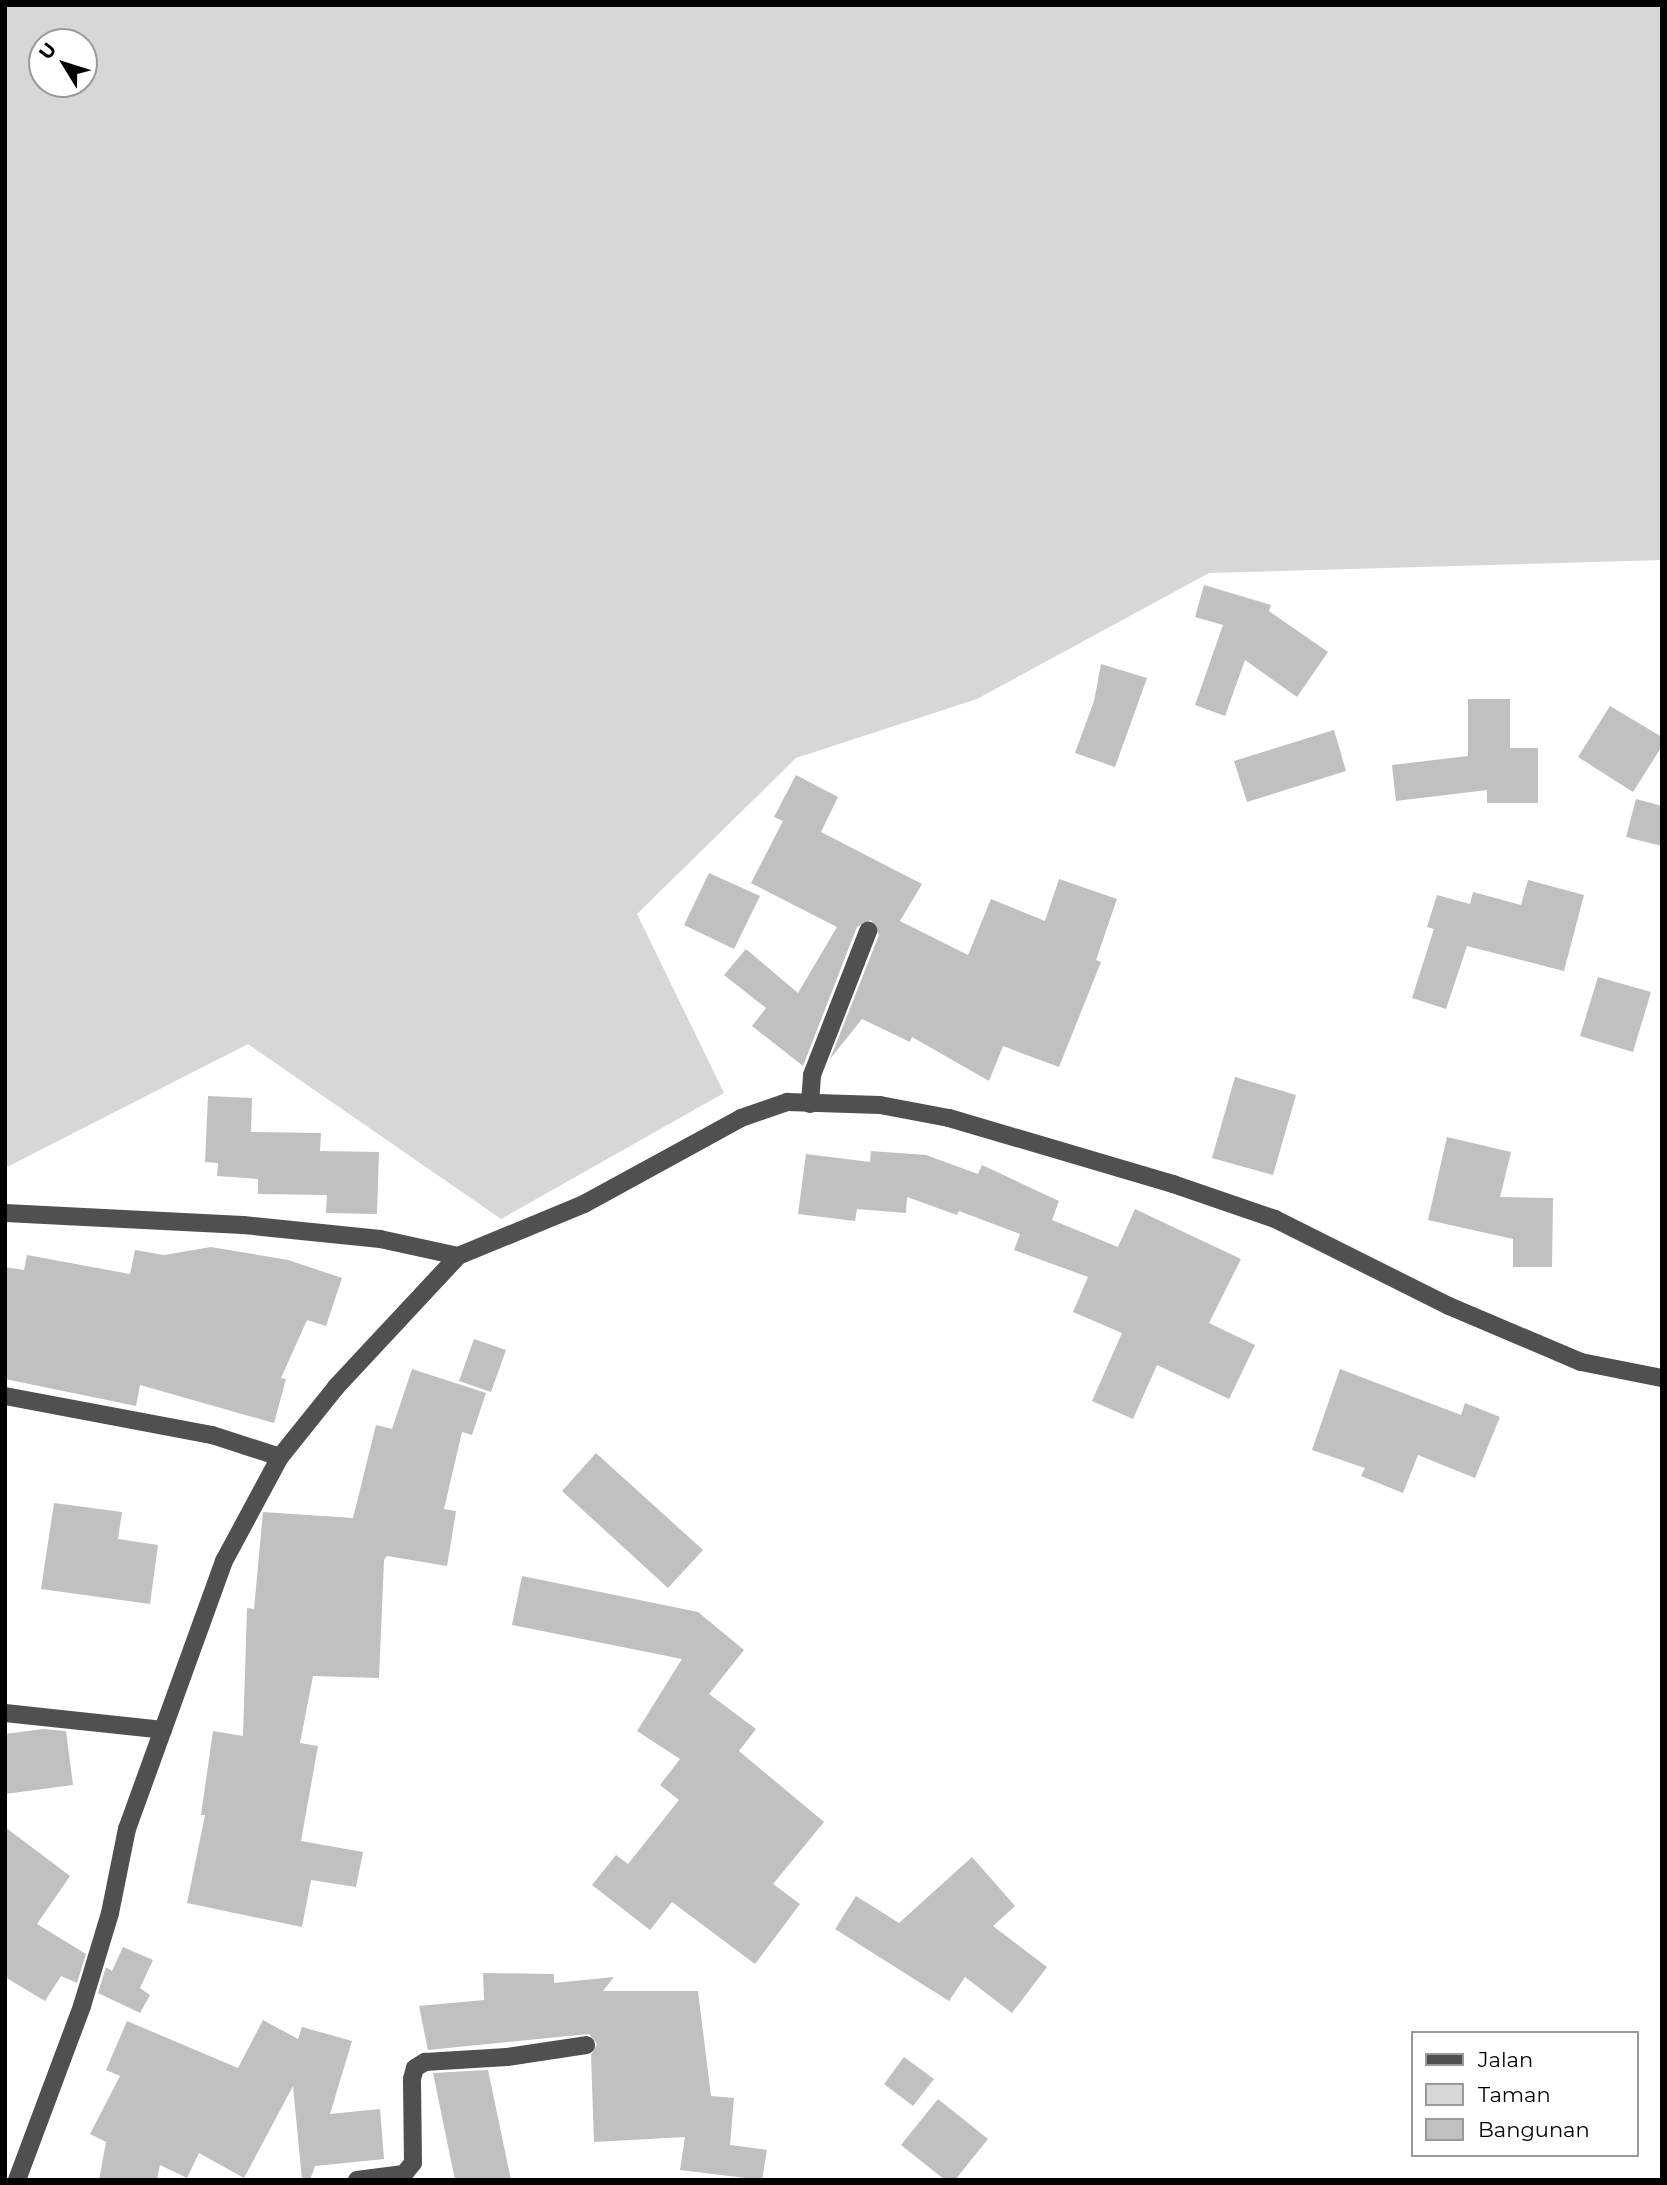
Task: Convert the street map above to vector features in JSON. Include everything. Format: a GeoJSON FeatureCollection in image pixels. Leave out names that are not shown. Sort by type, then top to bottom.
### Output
{"type":"FeatureCollection","features":[{"type":"Feature","properties":{"kind":"street"},"geometry":{"type":"LineString","coordinates":[[810,1104],[812,1075],[869,931]]}},
{"type":"Feature","properties":{"kind":"street"},"geometry":{"type":"LineString","coordinates":[[18,2180],[82,2006],[110,1913],[127,1829],[224,1561],[280,1457],[336,1387],[458,1256],[584,1204],[741,1118],[787,1102],[880,1105],[949,1118],[1173,1184],[1275,1219],[1449,1306],[1581,1362],[1662,1378]]}},
{"type":"Feature","properties":{"kind":"street"},"geometry":{"type":"LineString","coordinates":[[5,1213],[257,1226],[380,1239],[458,1256]]}},
{"type":"Feature","properties":{"kind":"street"},"geometry":{"type":"LineString","coordinates":[[5,1396],[212,1435],[280,1457]]}},
{"type":"Feature","properties":{"kind":"street"},"geometry":{"type":"LineString","coordinates":[[5,1713],[163,1730]]}},
{"type":"Feature","properties":{"kind":"street"},"geometry":{"type":"LineString","coordinates":[[357,2180],[404,2174],[412,2163],[412,2079],[415,2068],[425,2062],[507,2057],[586,2045]]}},
{"type":"Feature","properties":{"kind":"green space"},"geometry":{"type":"Polygon","coordinates":[[[5,5],[1662,5],[1662,560],[1209,573],[977,699],[796,758],[637,914],[724,1093],[501,1219],[248,1044],[5,1168],[5,5]]]}},
{"type":"Feature","properties":{"kind":"building"},"geometry":{"type":"Polygon","coordinates":[[[1204,585],[1271,605],[1269,611],[1328,652],[1297,697],[1245,660],[1225,716],[1195,705],[1223,625],[1195,617],[1204,585]]]}},
{"type":"Feature","properties":{"kind":"building"},"geometry":{"type":"Polygon","coordinates":[[[1101,664],[1147,678],[1115,767],[1075,753],[1094,701],[1101,664]]]}},
{"type":"Feature","properties":{"kind":"building"},"geometry":{"type":"Polygon","coordinates":[[[1468,699],[1510,699],[1510,748],[1538,748],[1538,803],[1487,803],[1487,790],[1396,801],[1392,765],[1468,756],[1468,699]]]}},
{"type":"Feature","properties":{"kind":"building"},"geometry":{"type":"Polygon","coordinates":[[[1610,706],[1662,737],[1662,746],[1633,792],[1578,757],[1610,706]]]}},
{"type":"Feature","properties":{"kind":"building"},"geometry":{"type":"Polygon","coordinates":[[[1334,730],[1346,771],[1247,802],[1234,761],[1334,730]]]}},
{"type":"Feature","properties":{"kind":"building"},"geometry":{"type":"Polygon","coordinates":[[[796,775],[838,797],[821,832],[922,884],[900,921],[968,955],[991,899],[1045,921],[1059,879],[1117,899],[1096,960],[1101,962],[1059,1067],[1003,1046],[989,1081],[912,1037],[910,1042],[862,1019],[830,1059],[879,935],[871,920],[857,927],[803,1066],[752,1026],[766,1008],[724,975],[746,949],[798,993],[837,927],[751,883],[783,821],[774,817],[796,775]]]}},
{"type":"Feature","properties":{"kind":"building"},"geometry":{"type":"Polygon","coordinates":[[[1636,799],[1662,806],[1662,846],[1626,837],[1636,799]]]}},
{"type":"Feature","properties":{"kind":"building"},"geometry":{"type":"Polygon","coordinates":[[[709,873],[760,896],[734,949],[684,925],[709,873]]]}},
{"type":"Feature","properties":{"kind":"building"},"geometry":{"type":"Polygon","coordinates":[[[1528,880],[1584,895],[1564,971],[1467,946],[1446,1009],[1412,998],[1434,929],[1427,927],[1437,895],[1470,904],[1473,892],[1521,905],[1528,880]]]}},
{"type":"Feature","properties":{"kind":"building"},"geometry":{"type":"Polygon","coordinates":[[[1598,977],[1651,992],[1633,1052],[1580,1036],[1598,977]]]}},
{"type":"Feature","properties":{"kind":"building"},"geometry":{"type":"Polygon","coordinates":[[[1235,1077],[1296,1095],[1273,1175],[1212,1158],[1235,1077]]]}},
{"type":"Feature","properties":{"kind":"building"},"geometry":{"type":"Polygon","coordinates":[[[208,1096],[252,1098],[251,1132],[321,1133],[320,1151],[379,1152],[377,1214],[326,1213],[327,1195],[258,1194],[258,1179],[217,1176],[218,1163],[205,1162],[208,1096]]]}},
{"type":"Feature","properties":{"kind":"building"},"geometry":{"type":"Polygon","coordinates":[[[1447,1137],[1511,1152],[1500,1197],[1553,1198],[1552,1267],[1513,1267],[1513,1239],[1428,1220],[1447,1137]]]}},
{"type":"Feature","properties":{"kind":"building"},"geometry":{"type":"Polygon","coordinates":[[[871,1151],[926,1155],[978,1174],[982,1165],[1059,1201],[1052,1220],[1118,1247],[1135,1209],[1241,1259],[1209,1323],[1255,1345],[1229,1399],[1157,1365],[1133,1419],[1092,1401],[1122,1333],[1073,1312],[1088,1277],[1014,1250],[1020,1234],[959,1211],[957,1215],[907,1197],[906,1213],[857,1209],[855,1221],[798,1214],[806,1154],[870,1162],[871,1151]]]}},
{"type":"Feature","properties":{"kind":"building"},"geometry":{"type":"Polygon","coordinates":[[[211,1247],[288,1260],[342,1278],[326,1326],[307,1320],[281,1378],[286,1379],[274,1423],[140,1385],[136,1406],[5,1379],[5,1267],[24,1270],[27,1255],[130,1274],[135,1250],[164,1255],[211,1247]]]}},
{"type":"Feature","properties":{"kind":"building"},"geometry":{"type":"Polygon","coordinates":[[[474,1339],[506,1350],[491,1392],[459,1381],[474,1339]]]}},
{"type":"Feature","properties":{"kind":"building"},"geometry":{"type":"Polygon","coordinates":[[[412,1369],[486,1393],[472,1435],[462,1432],[444,1509],[456,1511],[447,1566],[387,1556],[384,1560],[379,1678],[313,1676],[300,1743],[318,1746],[301,1841],[363,1852],[356,1887],[311,1880],[302,1927],[187,1903],[205,1815],[201,1815],[213,1731],[243,1736],[247,1608],[254,1609],[263,1512],[353,1518],[376,1425],[392,1429],[412,1369]]]}},
{"type":"Feature","properties":{"kind":"building"},"geometry":{"type":"Polygon","coordinates":[[[1340,1369],[1461,1415],[1465,1403],[1500,1417],[1475,1478],[1418,1455],[1403,1493],[1361,1476],[1365,1468],[1312,1450],[1340,1369]]]}},
{"type":"Feature","properties":{"kind":"building"},"geometry":{"type":"Polygon","coordinates":[[[596,1453],[703,1550],[668,1588],[562,1491],[596,1453]]]}},
{"type":"Feature","properties":{"kind":"building"},"geometry":{"type":"Polygon","coordinates":[[[54,1503],[122,1512],[118,1539],[158,1545],[150,1604],[41,1589],[54,1503]]]}},
{"type":"Feature","properties":{"kind":"building"},"geometry":{"type":"Polygon","coordinates":[[[522,1576],[698,1612],[744,1650],[709,1694],[756,1729],[739,1751],[824,1822],[773,1884],[800,1904],[755,1964],[672,1902],[650,1930],[592,1885],[616,1855],[628,1864],[679,1800],[660,1785],[680,1759],[637,1731],[682,1659],[512,1625],[522,1576]]]}},
{"type":"Feature","properties":{"kind":"building"},"geometry":{"type":"Polygon","coordinates":[[[43,1729],[66,1731],[73,1785],[5,1794],[5,1734],[43,1729]]]}},
{"type":"Feature","properties":{"kind":"building"},"geometry":{"type":"Polygon","coordinates":[[[5,1827],[70,1876],[37,1924],[86,1954],[77,1983],[61,1976],[45,2001],[5,1977],[5,1827]]]}},
{"type":"Feature","properties":{"kind":"building"},"geometry":{"type":"Polygon","coordinates":[[[972,1857],[1015,1906],[993,1926],[1047,1967],[1012,2013],[965,1977],[949,2001],[835,1929],[856,1896],[899,1923],[972,1857]]]}},
{"type":"Feature","properties":{"kind":"building"},"geometry":{"type":"Polygon","coordinates":[[[123,1947],[153,1960],[140,1988],[150,1995],[140,2013],[98,1993],[106,1967],[112,1971],[123,1947]]]}},
{"type":"Feature","properties":{"kind":"building"},"geometry":{"type":"Polygon","coordinates":[[[483,1973],[554,1974],[554,1983],[614,1977],[603,1991],[698,1991],[711,2096],[734,2098],[730,2145],[767,2150],[762,2180],[680,2170],[685,2137],[594,2142],[591,2055],[597,2044],[589,2034],[428,2050],[419,2006],[484,2000],[483,1973]]]}},
{"type":"Feature","properties":{"kind":"building"},"geometry":{"type":"Polygon","coordinates":[[[263,2020],[298,2039],[302,2027],[352,2041],[330,2114],[380,2109],[384,2159],[315,2166],[310,2180],[302,2180],[293,2086],[244,2178],[199,2153],[187,2178],[160,2165],[157,2180],[99,2180],[106,2142],[90,2134],[120,2076],[106,2070],[127,2021],[238,2068],[263,2020]]]}},
{"type":"Feature","properties":{"kind":"building"},"geometry":{"type":"Polygon","coordinates":[[[904,2057],[934,2079],[913,2106],[884,2084],[904,2057]]]}},
{"type":"Feature","properties":{"kind":"building"},"geometry":{"type":"Polygon","coordinates":[[[488,2070],[511,2180],[455,2180],[433,2073],[488,2070]]]}},
{"type":"Feature","properties":{"kind":"building"},"geometry":{"type":"Polygon","coordinates":[[[938,2099],[988,2139],[955,2180],[945,2180],[901,2145],[938,2099]]]}}]}
